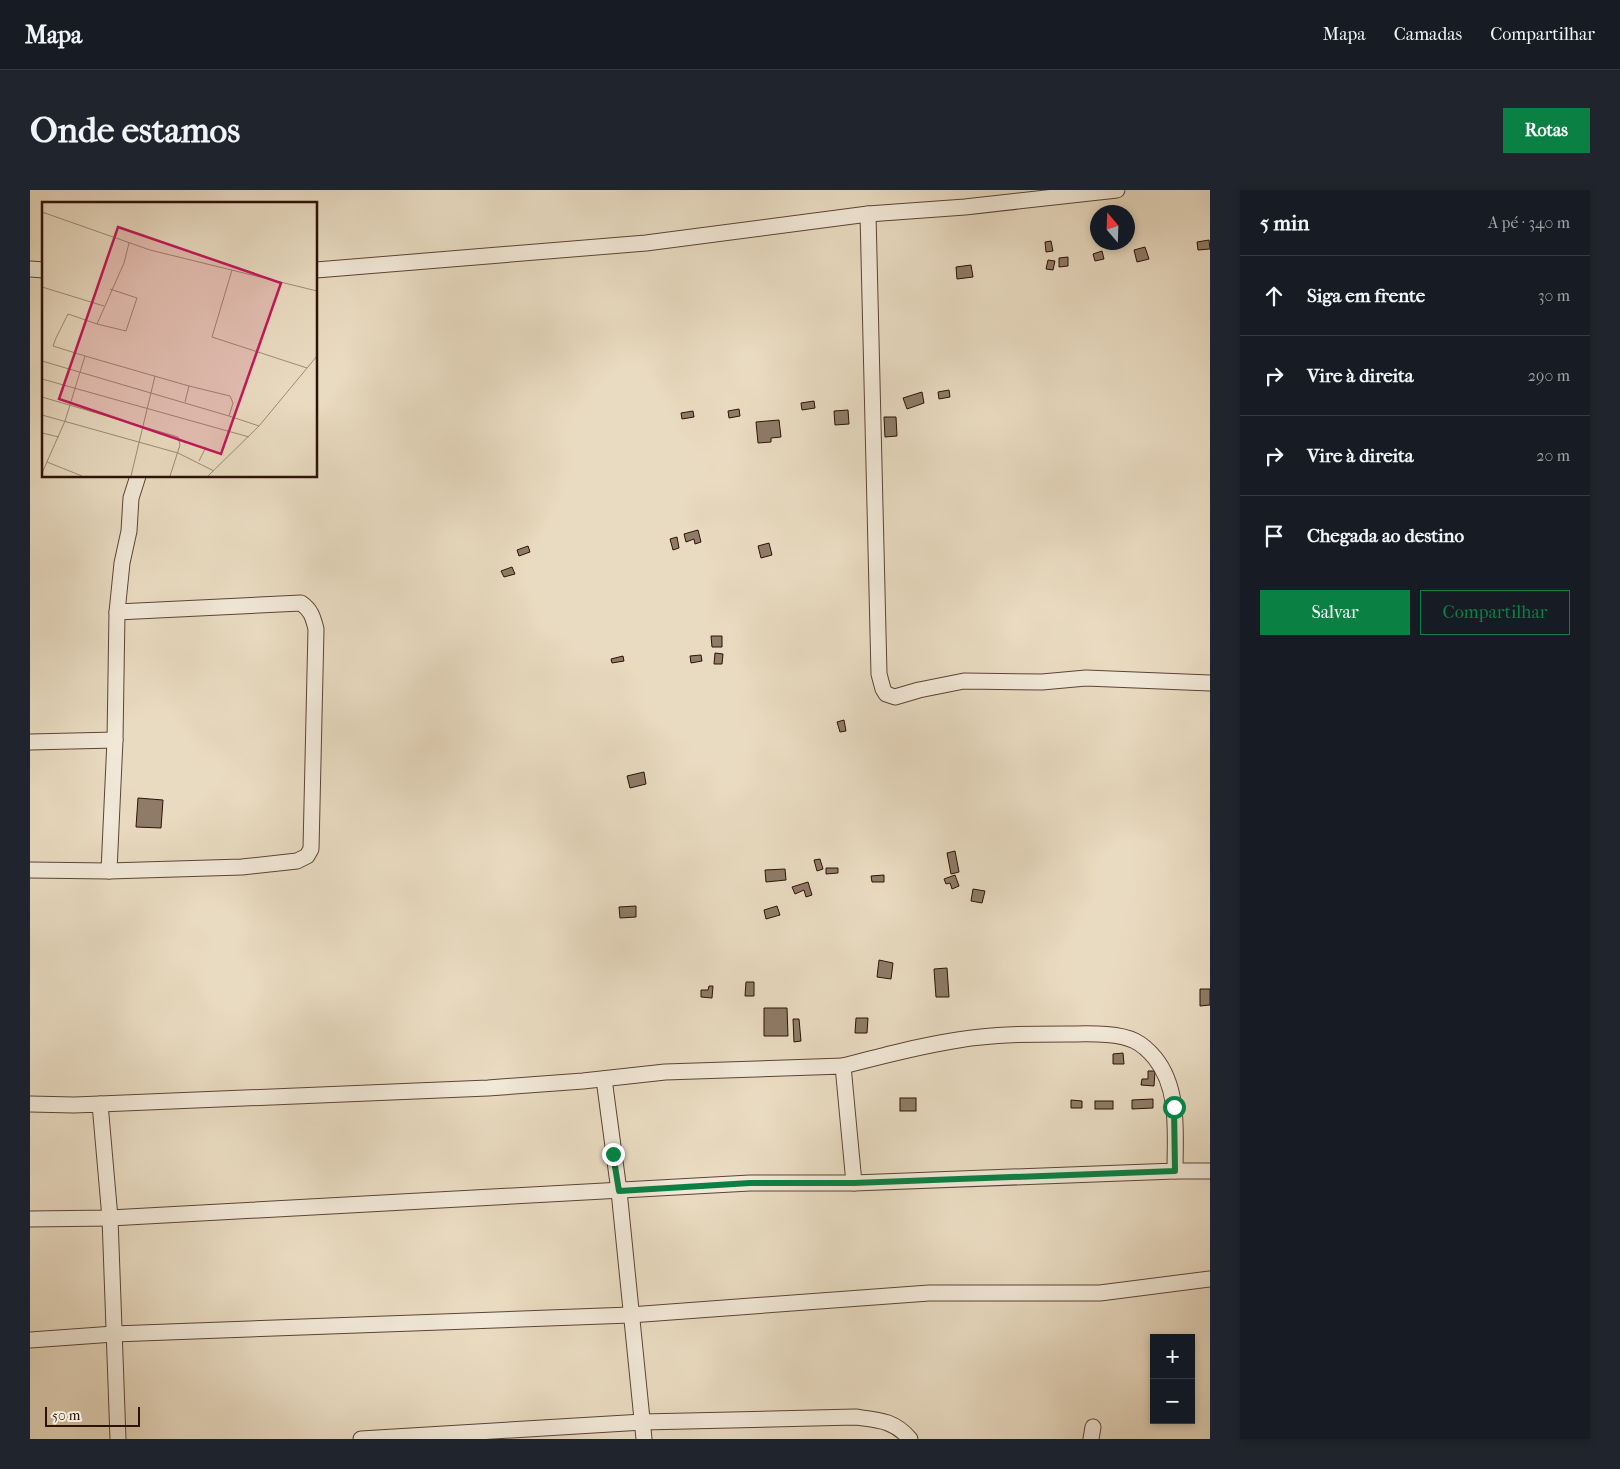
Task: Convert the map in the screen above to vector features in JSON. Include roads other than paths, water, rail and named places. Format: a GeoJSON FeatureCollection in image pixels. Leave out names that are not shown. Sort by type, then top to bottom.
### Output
{"type":"FeatureCollection","features":[{"type":"Feature","properties":{"kind":"street"},"geometry":{"type":"LineString","coordinates":[[318,270],[646,243],[868,214],[965,207],[1117,190]]}},
{"type":"Feature","properties":{"kind":"street"},"geometry":{"type":"LineString","coordinates":[[868,214],[879,674],[882,689],[890,696],[895,697],[918,690],[964,681],[987,680],[1034,683],[1086,678],[1210,682]]}},
{"type":"Feature","properties":{"kind":"street"},"geometry":{"type":"LineString","coordinates":[[109,870],[115,740],[117,612],[122,563],[129,531],[131,498],[137,478]]}},
{"type":"Feature","properties":{"kind":"street"},"geometry":{"type":"LineString","coordinates":[[30,870],[242,867],[302,859],[307,856],[311,849],[316,629],[309,609],[301,603],[117,612]]}},
{"type":"Feature","properties":{"kind":"street"},"geometry":{"type":"LineString","coordinates":[[30,742],[115,740]]}},
{"type":"Feature","properties":{"kind":"street"},"geometry":{"type":"LineString","coordinates":[[30,1104],[74,1105],[488,1088],[665,1072],[843,1066],[894,1052],[959,1040],[1013,1034],[1082,1034],[1116,1036],[1135,1041],[1154,1057],[1166,1078],[1174,1107],[1175,1171]]}},
{"type":"Feature","properties":{"kind":"street"},"geometry":{"type":"LineString","coordinates":[[843,1066],[854,1183]]}},
{"type":"Feature","properties":{"kind":"street"},"geometry":{"type":"LineString","coordinates":[[604,1079],[619,1191],[644,1439]]}},
{"type":"Feature","properties":{"kind":"street"},"geometry":{"type":"LineString","coordinates":[[100,1104],[110,1218],[118,1439]]}},
{"type":"Feature","properties":{"kind":"street"},"geometry":{"type":"LineString","coordinates":[[30,1219],[110,1218],[750,1183],[854,1183],[1210,1171]]}},
{"type":"Feature","properties":{"kind":"street"},"geometry":{"type":"LineString","coordinates":[[30,1340],[114,1334],[630,1315],[929,1293],[1100,1293],[1210,1279]]}},
{"type":"Feature","properties":{"kind":"street"},"geometry":{"type":"LineString","coordinates":[[361,1439],[643,1422],[855,1418],[885,1421],[902,1429],[910,1439]]}}]}
